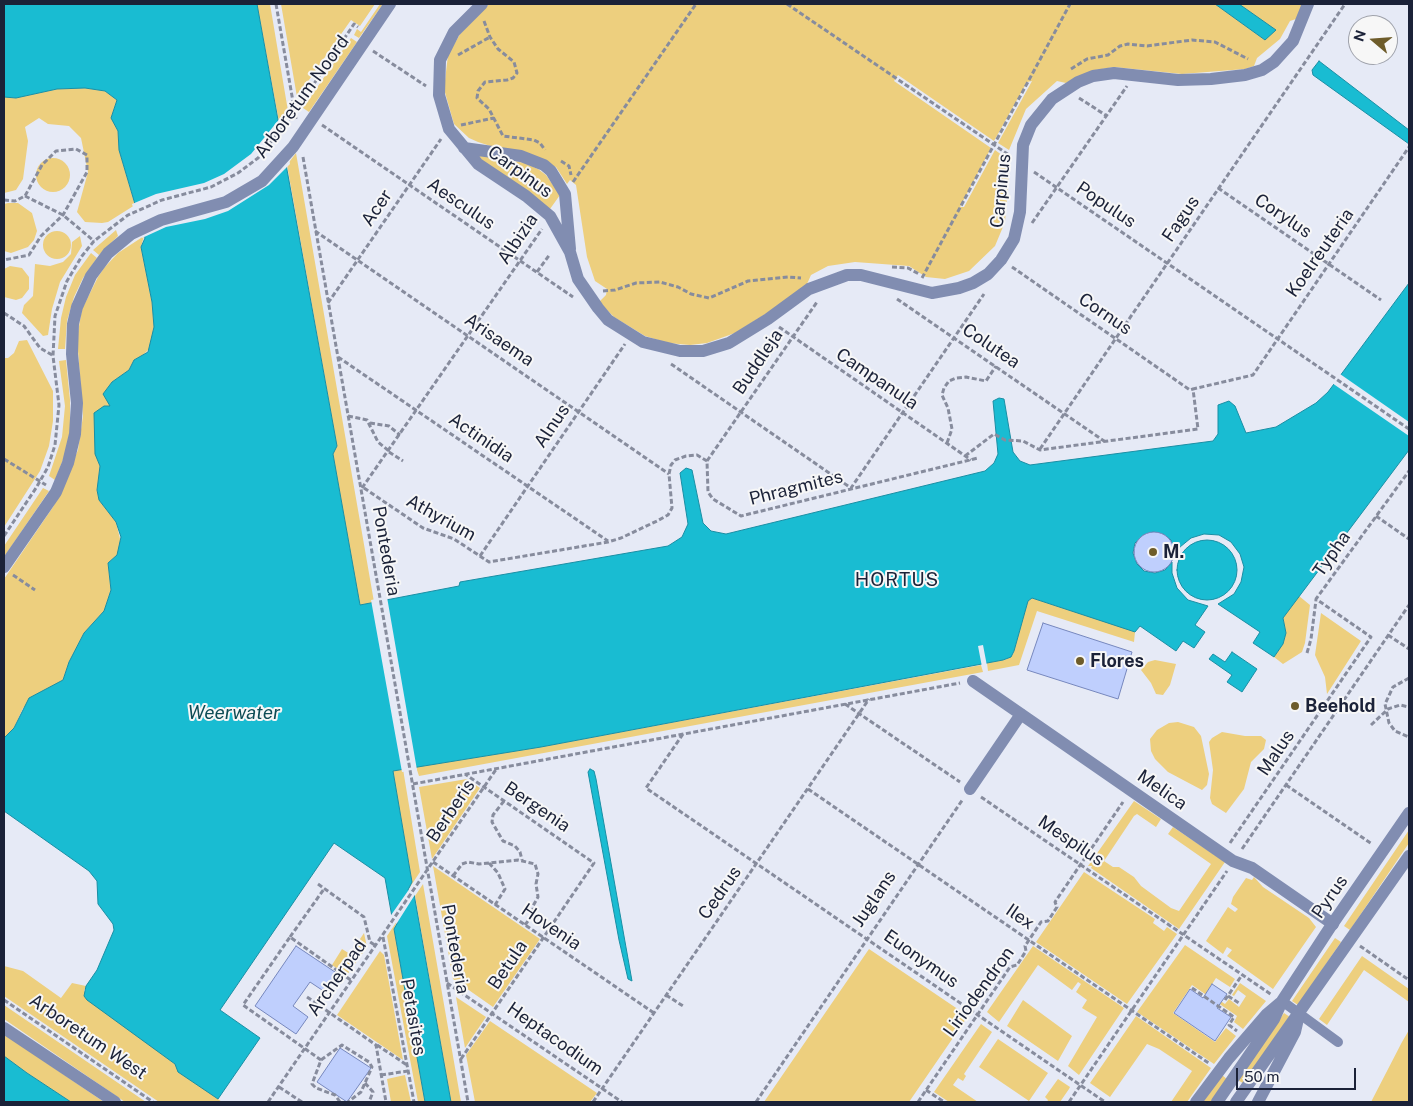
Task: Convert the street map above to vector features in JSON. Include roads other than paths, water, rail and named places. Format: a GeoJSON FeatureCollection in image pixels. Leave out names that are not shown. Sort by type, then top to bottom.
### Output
{"type":"FeatureCollection","features":[{"type":"Feature","properties":{"kind":"street","name":"Arboretum Noord"},"geometry":{"type":"LineString","coordinates":[[8,571],[56,492],[68,464],[75,434],[77,403],[72,354],[73,324],[83,290],[102,260],[120,242],[146,226],[212,207],[242,194],[262,181],[293,147],[390,4]]}},
{"type":"Feature","properties":{"kind":"street","name":"Carpinus"},"geometry":{"type":"LineString","coordinates":[[464,148],[521,156],[544,165],[551,171],[565,194],[570,252],[578,279],[608,320],[631,336],[656,347],[680,351],[716,348],[768,319],[809,289],[847,275],[861,275],[932,293],[959,288],[988,274],[1001,260],[1014,239],[1020,212],[1016,160],[1031,125],[1052,99],[1066,89],[1093,76],[1114,73],[1194,80],[1245,75],[1262,70],[1274,62],[1293,42],[1308,4]]}},
{"type":"Feature","properties":{"kind":"street","name":"Carpinus"},"geometry":{"type":"LineString","coordinates":[[483,9],[454,32],[440,60],[439,95],[449,129],[485,170],[526,196],[550,216],[570,252]]}},
{"type":"Feature","properties":{"kind":"street","name":"Melica"},"geometry":{"type":"LineString","coordinates":[[972,681],[1234,861],[1252,868],[1333,924]]}},
{"type":"Feature","properties":{"kind":"street"},"geometry":{"type":"LineString","coordinates":[[970,789],[1021,714]]}},
{"type":"Feature","properties":{"kind":"street","name":"Pyrus"},"geometry":{"type":"LineString","coordinates":[[1217,1102],[1274,1019],[1282,1001],[1333,924],[1409,813]]}},
{"type":"Feature","properties":{"kind":"street"},"geometry":{"type":"LineString","coordinates":[[1236,1102],[1286,1029],[1300,1014],[1409,856]]}},
{"type":"Feature","properties":{"kind":"street","name":"Pyrus"},"geometry":{"type":"LineString","coordinates":[[1196,1102],[1229,1058],[1267,1014],[1282,1001]]}},
{"type":"Feature","properties":{"kind":"street"},"geometry":{"type":"LineString","coordinates":[[1258,1102],[1295,1032],[1300,1014]]}},
{"type":"Feature","properties":{"kind":"street"},"geometry":{"type":"LineString","coordinates":[[4,1028],[116,1102]]}},
{"type":"Feature","properties":{"kind":"lane"},"geometry":{"type":"LineString","coordinates":[[1282,1001],[1338,1042]]}},
{"type":"Feature","properties":{"kind":"water","name":"Weerwater"},"geometry":{"type":"Polygon","coordinates":[[[4,4],[257,4],[337,446],[333,454],[360,605],[459,586],[460,582],[668,546],[682,537],[688,524],[680,473],[686,468],[692,470],[703,523],[711,531],[726,534],[985,471],[994,463],[998,454],[993,401],[999,398],[1004,399],[1013,452],[1020,461],[1030,465],[1213,441],[1218,434],[1218,405],[1229,401],[1235,406],[1246,433],[1276,427],[1316,403],[1328,392],[1409,283],[1409,450],[1283,618],[1286,633],[1283,644],[1274,657],[1253,643],[1260,632],[1218,604],[1234,594],[1241,582],[1244,567],[1240,554],[1231,542],[1219,535],[1204,534],[1191,538],[1180,547],[1175,555],[1171,540],[1163,534],[1153,532],[1143,535],[1135,543],[1133,553],[1137,564],[1144,571],[1155,573],[1165,570],[1172,562],[1172,573],[1177,588],[1188,600],[1208,606],[1195,625],[1205,632],[1194,648],[1183,641],[1176,651],[1140,626],[1135,632],[1032,598],[1028,601],[1014,651],[1011,657],[1003,660],[541,747],[393,771],[412,882],[408,890],[414,894],[451,1102],[425,1102],[394,929],[398,922],[392,917],[385,878],[334,843],[220,1010],[260,1038],[218,1099],[178,1072],[175,1064],[84,996],[86,986],[97,970],[114,930],[113,924],[98,904],[97,881],[89,871],[4,811],[4,738],[14,728],[29,698],[63,680],[69,662],[84,633],[104,611],[111,590],[108,563],[117,555],[121,537],[116,522],[99,500],[97,490],[100,466],[95,454],[94,413],[104,406],[110,406],[103,394],[112,382],[129,370],[134,360],[148,352],[154,327],[152,302],[141,247],[145,238],[119,150],[118,131],[111,118],[117,100],[105,91],[85,88],[57,89],[16,98],[4,97],[4,4]]]}},
{"type":"Feature","properties":{"kind":"water"},"geometry":{"type":"Polygon","coordinates":[[[1215,4],[1239,4],[1276,30],[1265,40],[1215,4]]]}},
{"type":"Feature","properties":{"kind":"water"},"geometry":{"type":"Polygon","coordinates":[[[1319,61],[1409,130],[1409,144],[1313,75],[1312,70],[1319,61]]]}},
{"type":"Feature","properties":{"kind":"water"},"geometry":{"type":"Polygon","coordinates":[[[1207,540],[1223,545],[1228,549],[1232,554],[1237,570],[1232,586],[1228,591],[1223,595],[1207,600],[1191,595],[1186,591],[1182,586],[1177,570],[1182,554],[1186,549],[1191,545],[1207,540]]]}},
{"type":"Feature","properties":{"kind":"water"},"geometry":{"type":"Polygon","coordinates":[[[1232,652],[1257,669],[1242,692],[1227,682],[1232,675],[1209,659],[1213,654],[1225,662],[1232,652]]]}},
{"type":"Feature","properties":{"kind":"water"},"geometry":{"type":"Polygon","coordinates":[[[590,769],[594,771],[596,779],[632,981],[628,979],[619,940],[588,772],[590,769]]]}},
{"type":"Feature","properties":{"kind":"water"},"geometry":{"type":"Polygon","coordinates":[[[4,1056],[27,1073],[71,1102],[4,1102],[4,1056]]]}},
{"type":"Feature","properties":{"kind":"place","name":"M."},"geometry":{"type":"Point","coordinates":[1153,552]}},
{"type":"Feature","properties":{"kind":"place","name":"Flores"},"geometry":{"type":"Point","coordinates":[1080,661]}},
{"type":"Feature","properties":{"kind":"place","name":"Beehold"},"geometry":{"type":"Point","coordinates":[1295,706]}},
{"type":"Feature","properties":{"kind":"district","name":"HORTUS"},"geometry":{"type":"Point","coordinates":[897,580]}}]}
